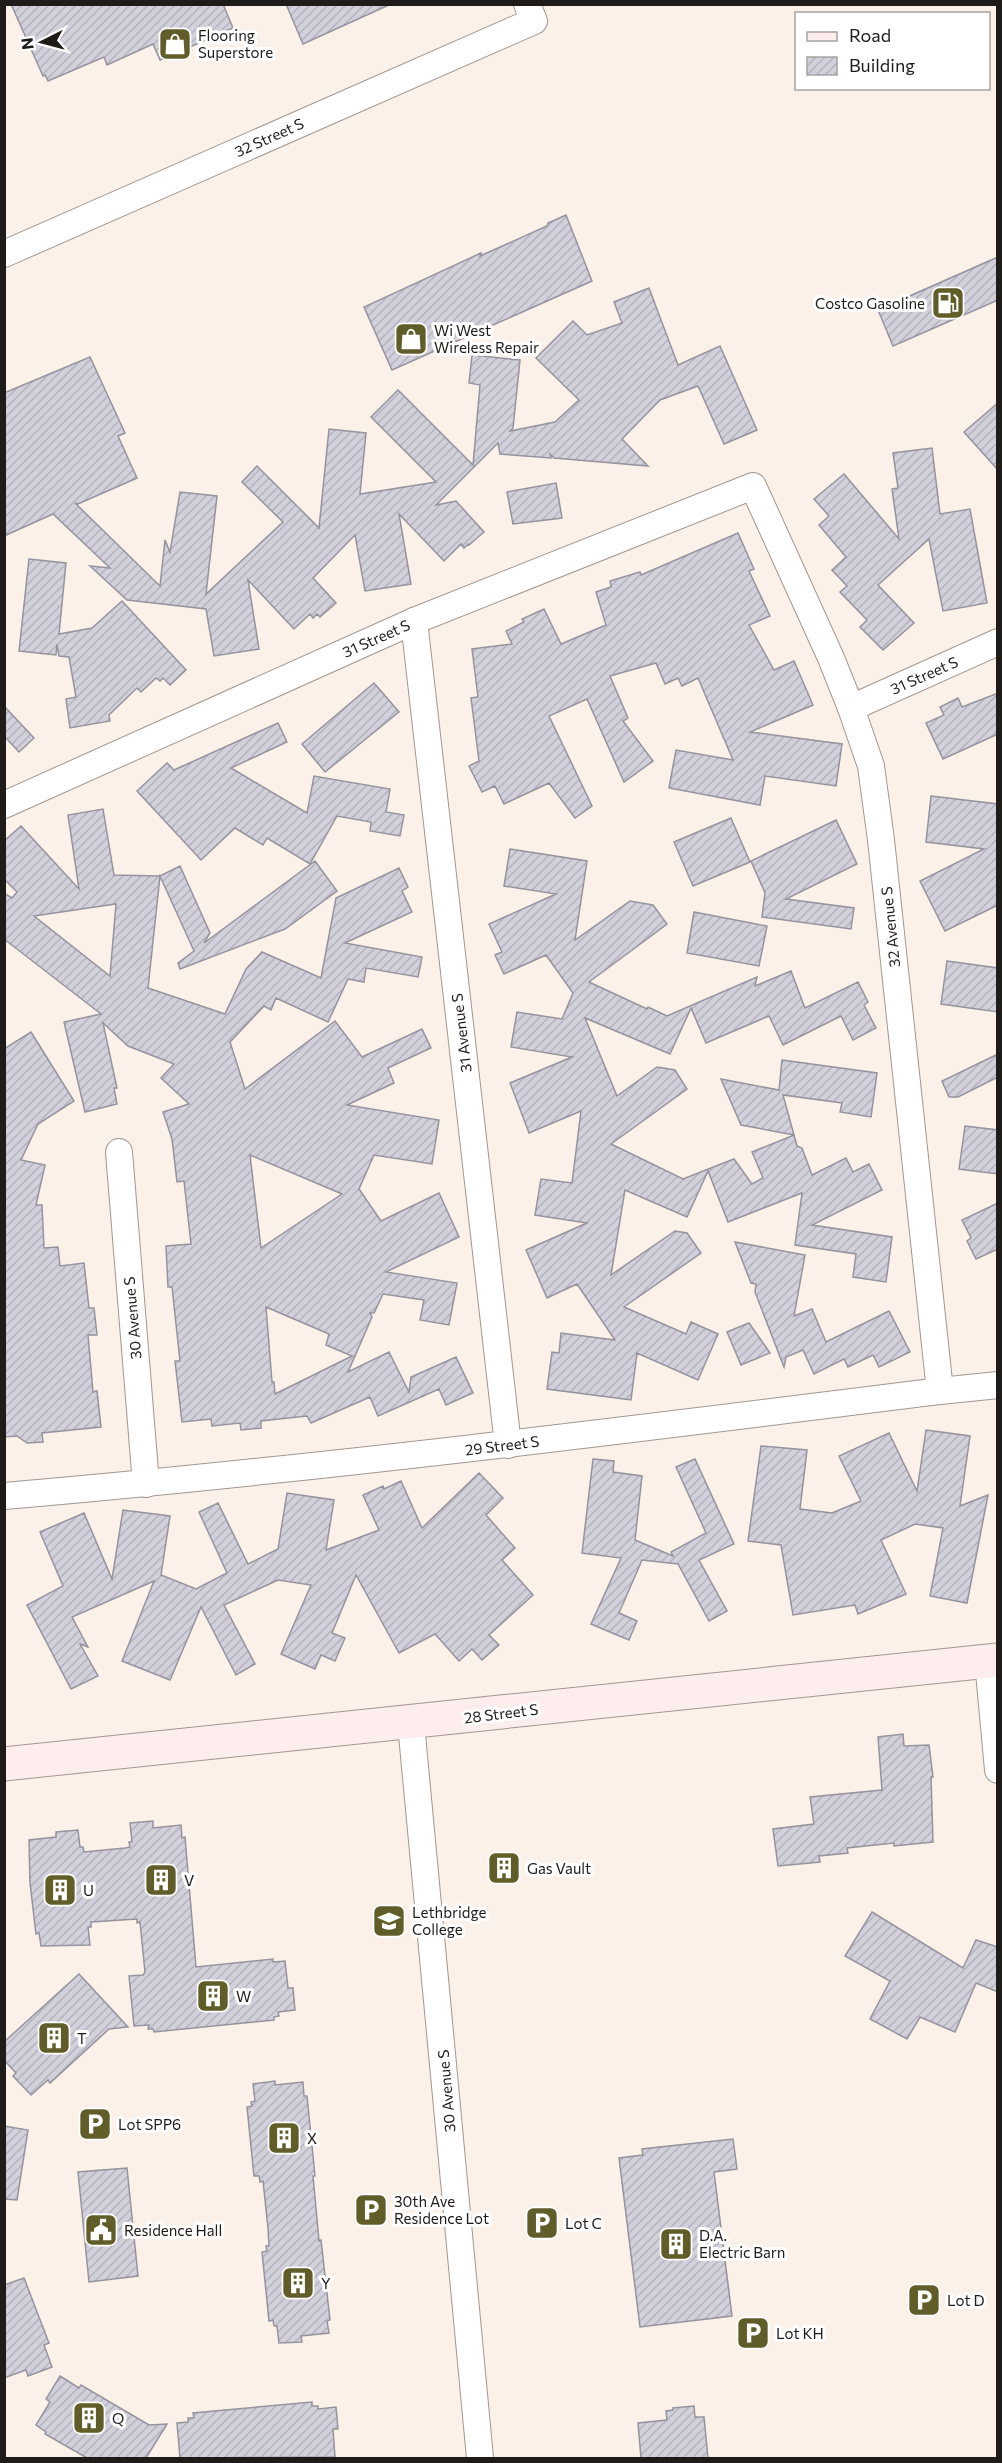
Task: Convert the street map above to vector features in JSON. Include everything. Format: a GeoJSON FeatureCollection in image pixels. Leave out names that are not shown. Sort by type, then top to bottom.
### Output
{"type":"FeatureCollection","features":[{"type":"Feature","properties":{"kind":"street","name":"32 Street S"},"geometry":{"type":"LineString","coordinates":[[4,254],[531,13]]}},
{"type":"Feature","properties":{"kind":"street","name":"31 Street S"},"geometry":{"type":"LineString","coordinates":[[4,805],[414,621],[753,486]]}},
{"type":"Feature","properties":{"kind":"street","name":"32 Avenue S"},"geometry":{"type":"LineString","coordinates":[[753,486],[831,658],[871,766],[881,840],[940,1391]]}},
{"type":"Feature","properties":{"kind":"street","name":"31 Avenue S"},"geometry":{"type":"LineString","coordinates":[[414,621],[508,1445]]}},
{"type":"Feature","properties":{"kind":"street","name":"31 Street S"},"geometry":{"type":"LineString","coordinates":[[851,708],[998,642]]}},
{"type":"Feature","properties":{"kind":"street","name":"30 Avenue S"},"geometry":{"type":"LineString","coordinates":[[119,1152],[146,1484]]}},
{"type":"Feature","properties":{"kind":"street","name":"29 Street S"},"geometry":{"type":"LineString","coordinates":[[4,1496],[146,1484],[508,1445],[998,1385]]}},
{"type":"Feature","properties":{"kind":"street","name":"28 Street S"},"geometry":{"type":"LineString","coordinates":[[4,1764],[411,1724],[749,1684],[993,1661]]}},
{"type":"Feature","properties":{"kind":"street"},"geometry":{"type":"LineString","coordinates":[[993,1661],[998,1770]]}},
{"type":"Feature","properties":{"kind":"street","name":"30 Avenue S"},"geometry":{"type":"LineString","coordinates":[[411,1724],[480,2458]]}},
{"type":"Feature","properties":{"kind":"building"},"geometry":{"type":"Polygon","coordinates":[[[11,4],[223,4],[233,28],[160,60],[153,44],[107,65],[104,57],[48,81],[45,75],[43,76],[11,4]]]}},
{"type":"Feature","properties":{"kind":"building"},"geometry":{"type":"Polygon","coordinates":[[[286,4],[391,4],[303,44],[286,4]]]}},
{"type":"Feature","properties":{"kind":"building"},"geometry":{"type":"Polygon","coordinates":[[[566,215],[592,281],[392,370],[364,307],[481,253],[480,256],[547,226],[548,223],[566,215]]]}},
{"type":"Feature","properties":{"kind":"building"},"geometry":{"type":"Polygon","coordinates":[[[998,257],[998,300],[893,346],[878,310],[998,257]]]}},
{"type":"Feature","properties":{"kind":"building"},"geometry":{"type":"Polygon","coordinates":[[[649,288],[678,365],[720,346],[757,430],[724,444],[698,386],[660,400],[622,439],[648,466],[554,458],[550,454],[551,458],[500,454],[498,443],[436,505],[456,501],[484,532],[469,545],[464,548],[461,544],[444,561],[399,514],[411,584],[365,591],[355,535],[313,578],[336,603],[320,617],[317,614],[313,618],[310,614],[294,629],[248,580],[259,649],[214,656],[206,609],[127,600],[90,566],[110,568],[53,514],[4,536],[4,393],[90,357],[125,433],[118,436],[137,478],[78,504],[75,503],[160,586],[165,540],[170,552],[180,492],[217,496],[206,594],[283,522],[242,482],[257,466],[319,528],[329,429],[366,433],[360,494],[436,482],[371,417],[398,390],[473,465],[480,385],[469,383],[472,355],[520,360],[513,428],[510,431],[555,422],[579,400],[536,358],[573,321],[587,335],[622,323],[614,302],[649,288]]]}},
{"type":"Feature","properties":{"kind":"building"},"geometry":{"type":"Polygon","coordinates":[[[998,403],[998,470],[964,432],[998,403]]]}},
{"type":"Feature","properties":{"kind":"building"},"geometry":{"type":"Polygon","coordinates":[[[932,448],[940,514],[970,509],[987,603],[943,611],[929,539],[878,585],[914,623],[883,650],[860,627],[867,620],[840,592],[847,586],[832,570],[846,557],[819,525],[829,516],[814,499],[844,474],[899,539],[892,489],[898,488],[893,453],[932,448]]]}},
{"type":"Feature","properties":{"kind":"building"},"geometry":{"type":"Polygon","coordinates":[[[556,483],[562,518],[513,524],[507,492],[556,483]]]}},
{"type":"Feature","properties":{"kind":"building"},"geometry":{"type":"Polygon","coordinates":[[[738,533],[754,569],[749,571],[770,616],[749,625],[774,670],[794,661],[813,705],[750,732],[842,744],[836,786],[765,776],[760,805],[669,788],[676,750],[733,760],[698,678],[682,686],[678,678],[665,684],[656,663],[610,676],[628,718],[623,721],[653,761],[624,782],[587,699],[549,716],[592,806],[575,818],[549,783],[504,804],[495,786],[482,792],[469,766],[479,761],[471,698],[478,697],[472,649],[512,644],[506,631],[524,622],[522,619],[544,609],[561,644],[606,625],[596,592],[611,587],[610,581],[640,572],[641,575],[738,533]]]}},
{"type":"Feature","properties":{"kind":"building"},"geometry":{"type":"Polygon","coordinates":[[[29,559],[66,563],[59,634],[92,628],[122,601],[186,670],[170,685],[163,678],[160,681],[156,678],[141,692],[137,688],[109,715],[110,721],[70,728],[66,699],[76,697],[69,657],[59,656],[57,644],[56,655],[19,651],[29,559]]]}},
{"type":"Feature","properties":{"kind":"building"},"geometry":{"type":"Polygon","coordinates":[[[374,683],[399,712],[325,772],[302,744],[374,683]]]}},
{"type":"Feature","properties":{"kind":"building"},"geometry":{"type":"Polygon","coordinates":[[[998,693],[998,734],[943,759],[926,723],[944,715],[940,707],[958,698],[962,707],[998,693]]]}},
{"type":"Feature","properties":{"kind":"building"},"geometry":{"type":"Polygon","coordinates":[[[4,706],[34,738],[19,752],[4,736],[4,706]]]}},
{"type":"Feature","properties":{"kind":"building"},"geometry":{"type":"Polygon","coordinates":[[[278,723],[287,742],[231,768],[307,813],[314,776],[390,789],[386,812],[404,815],[400,836],[370,831],[371,822],[337,816],[310,864],[267,838],[263,845],[235,828],[201,860],[137,791],[167,763],[174,770],[278,723]]]}},
{"type":"Feature","properties":{"kind":"building"},"geometry":{"type":"Polygon","coordinates":[[[931,796],[998,804],[998,905],[945,931],[920,881],[984,849],[926,842],[931,796]]]}},
{"type":"Feature","properties":{"kind":"building"},"geometry":{"type":"Polygon","coordinates":[[[103,809],[114,875],[160,876],[148,988],[225,1014],[246,969],[262,952],[321,978],[336,898],[399,868],[408,887],[402,891],[412,912],[345,943],[422,957],[418,977],[366,968],[364,982],[348,979],[328,1022],[276,998],[271,1010],[264,1006],[230,1042],[245,1089],[335,1021],[362,1057],[422,1029],[431,1048],[388,1068],[394,1083],[347,1105],[439,1120],[432,1164],[374,1155],[359,1189],[381,1221],[439,1193],[459,1237],[386,1272],[457,1283],[449,1325],[420,1320],[424,1300],[383,1294],[374,1313],[370,1313],[372,1317],[348,1372],[389,1352],[409,1392],[411,1377],[456,1357],[473,1393],[446,1405],[439,1389],[378,1416],[370,1397],[311,1423],[307,1416],[261,1421],[261,1428],[241,1430],[240,1423],[212,1426],[211,1419],[182,1422],[175,1361],[180,1361],[172,1287],[168,1287],[166,1246],[191,1244],[184,1181],[177,1182],[172,1139],[163,1112],[189,1104],[161,1078],[174,1064],[128,1046],[103,1023],[117,1088],[114,1088],[117,1104],[85,1112],[64,1022],[101,1014],[4,939],[4,893],[12,898],[17,892],[4,879],[4,841],[21,826],[79,889],[68,815],[103,809]],[[116,904],[95,907],[34,916],[110,976],[116,904]],[[250,1155],[261,1248],[342,1194],[250,1155]],[[266,1307],[272,1382],[274,1382],[275,1394],[352,1356],[326,1345],[329,1334],[266,1307]]]}},
{"type":"Feature","properties":{"kind":"building"},"geometry":{"type":"Polygon","coordinates":[[[731,818],[750,862],[693,886],[674,842],[731,818]]]}},
{"type":"Feature","properties":{"kind":"building"},"geometry":{"type":"Polygon","coordinates":[[[836,820],[857,864],[786,899],[854,908],[851,929],[762,917],[765,893],[751,861],[836,820]]]}},
{"type":"Feature","properties":{"kind":"building"},"geometry":{"type":"Polygon","coordinates":[[[510,849],[587,861],[575,940],[630,901],[653,905],[667,924],[589,982],[647,1009],[648,1007],[667,1016],[757,977],[755,986],[791,971],[805,1008],[858,982],[868,1002],[864,1005],[876,1028],[853,1040],[841,1016],[783,1045],[769,1016],[706,1043],[691,1008],[670,1054],[585,1018],[617,1096],[657,1067],[675,1070],[687,1089],[611,1144],[683,1179],[734,1159],[752,1184],[763,1178],[752,1152],[794,1135],[797,1146],[802,1148],[812,1175],[846,1158],[853,1172],[869,1164],[882,1190],[812,1225],[892,1237],[886,1282],[853,1277],[856,1254],[795,1245],[802,1193],[728,1222],[708,1171],[687,1217],[625,1190],[611,1275],[675,1231],[687,1233],[701,1253],[624,1307],[686,1334],[691,1322],[718,1334],[698,1380],[637,1353],[631,1400],[547,1389],[552,1352],[559,1353],[561,1333],[615,1340],[577,1284],[547,1298],[526,1250],[587,1223],[535,1215],[541,1179],[572,1183],[581,1111],[529,1133],[510,1083],[572,1057],[511,1047],[517,1012],[562,1019],[573,993],[546,955],[504,974],[495,955],[502,952],[489,924],[556,894],[504,886],[510,849]]]}},
{"type":"Feature","properties":{"kind":"building"},"geometry":{"type":"Polygon","coordinates":[[[315,861],[337,891],[285,929],[180,969],[178,963],[194,951],[160,876],[180,866],[210,933],[204,943],[315,861]]]}},
{"type":"Feature","properties":{"kind":"building"},"geometry":{"type":"Polygon","coordinates":[[[694,912],[767,926],[759,966],[687,953],[694,912]]]}},
{"type":"Feature","properties":{"kind":"building"},"geometry":{"type":"Polygon","coordinates":[[[947,961],[998,968],[998,1012],[941,1004],[947,961]]]}},
{"type":"Feature","properties":{"kind":"building"},"geometry":{"type":"Polygon","coordinates":[[[31,1032],[74,1101],[38,1124],[21,1160],[45,1165],[36,1205],[42,1205],[44,1248],[58,1247],[60,1266],[84,1263],[89,1308],[94,1308],[97,1335],[88,1335],[93,1392],[97,1391],[101,1427],[42,1433],[43,1442],[27,1443],[17,1436],[4,1437],[4,1049],[31,1032]]]}},
{"type":"Feature","properties":{"kind":"building"},"geometry":{"type":"Polygon","coordinates":[[[998,1054],[998,1077],[958,1097],[949,1097],[942,1081],[998,1054]]]}},
{"type":"Feature","properties":{"kind":"building"},"geometry":{"type":"Polygon","coordinates":[[[782,1060],[877,1073],[871,1117],[840,1112],[842,1103],[783,1095],[794,1135],[741,1125],[721,1079],[779,1090],[782,1060]]]}},
{"type":"Feature","properties":{"kind":"building"},"geometry":{"type":"Polygon","coordinates":[[[965,1126],[998,1130],[998,1174],[959,1169],[965,1126]]]}},
{"type":"Feature","properties":{"kind":"building"},"geometry":{"type":"Polygon","coordinates":[[[998,1203],[998,1249],[976,1259],[967,1241],[971,1238],[962,1220],[998,1203]]]}},
{"type":"Feature","properties":{"kind":"building"},"geometry":{"type":"Polygon","coordinates":[[[735,1242],[805,1255],[794,1316],[812,1309],[826,1342],[889,1311],[910,1352],[879,1367],[873,1355],[848,1367],[844,1359],[814,1374],[803,1350],[786,1357],[784,1367],[755,1292],[756,1284],[751,1283],[735,1242]]]}},
{"type":"Feature","properties":{"kind":"building"},"geometry":{"type":"Polygon","coordinates":[[[749,1323],[770,1353],[741,1365],[727,1332],[749,1323]]]}},
{"type":"Feature","properties":{"kind":"building"},"geometry":{"type":"Polygon","coordinates":[[[926,1430],[970,1436],[960,1506],[988,1495],[967,1603],[930,1596],[943,1528],[915,1524],[881,1540],[906,1594],[858,1614],[855,1605],[793,1615],[781,1545],[748,1541],[761,1446],[807,1450],[800,1509],[832,1513],[861,1501],[839,1456],[889,1433],[917,1491],[926,1430]]]}},
{"type":"Feature","properties":{"kind":"building"},"geometry":{"type":"Polygon","coordinates":[[[593,1459],[614,1461],[613,1472],[642,1476],[635,1540],[673,1556],[671,1552],[706,1533],[676,1467],[695,1459],[734,1544],[699,1560],[727,1611],[709,1621],[678,1564],[642,1560],[619,1613],[637,1621],[629,1640],[591,1624],[621,1558],[582,1553],[593,1459]]]}},
{"type":"Feature","properties":{"kind":"building"},"geometry":{"type":"Polygon","coordinates":[[[479,1473],[503,1498],[486,1515],[515,1548],[502,1560],[533,1595],[489,1635],[499,1645],[482,1660],[472,1649],[459,1661],[435,1634],[399,1653],[356,1575],[332,1633],[345,1638],[335,1661],[321,1655],[315,1669],[281,1654],[311,1585],[278,1580],[224,1605],[255,1664],[236,1675],[201,1607],[170,1680],[122,1661],[154,1581],[72,1617],[88,1647],[80,1644],[98,1676],[71,1689],[27,1605],[63,1586],[40,1532],[84,1513],[112,1579],[123,1510],[170,1516],[161,1575],[196,1589],[227,1573],[199,1512],[218,1503],[248,1564],[278,1549],[287,1493],[334,1500],[326,1550],[379,1530],[363,1495],[401,1481],[422,1528],[479,1473]]]}},
{"type":"Feature","properties":{"kind":"building"},"geometry":{"type":"Polygon","coordinates":[[[903,1734],[904,1746],[929,1745],[933,1777],[931,1777],[933,1842],[847,1848],[848,1853],[819,1856],[820,1862],[778,1866],[773,1829],[814,1824],[810,1797],[882,1790],[878,1737],[903,1734]]]}},
{"type":"Feature","properties":{"kind":"building"},"geometry":{"type":"Polygon","coordinates":[[[153,1821],[153,1828],[181,1825],[182,1838],[185,1837],[196,1967],[273,1959],[273,1962],[285,1961],[288,1988],[293,1988],[295,2010],[278,2012],[279,2016],[274,2017],[274,2020],[154,2032],[153,2029],[148,2029],[149,2025],[134,2026],[129,1976],[143,1975],[145,1972],[140,1922],[137,1923],[137,1919],[91,1922],[91,1927],[88,1927],[90,1945],[41,1946],[39,1933],[36,1934],[30,1883],[29,1840],[56,1837],[56,1832],[78,1830],[80,1847],[83,1847],[84,1852],[125,1848],[130,1847],[129,1842],[132,1842],[130,1823],[153,1821]]]}},
{"type":"Feature","properties":{"kind":"building"},"geometry":{"type":"Polygon","coordinates":[[[872,1912],[963,1968],[976,1940],[998,1947],[998,1992],[976,1983],[955,2032],[920,2017],[907,2039],[870,2019],[890,1981],[845,1956],[872,1912]]]}},
{"type":"Feature","properties":{"kind":"building","name":"T"},"geometry":{"type":"Polygon","coordinates":[[[79,1974],[128,2027],[109,2029],[50,2083],[48,2080],[31,2095],[13,2076],[16,2073],[4,2060],[4,2042],[79,1974]]]}},
{"type":"Feature","properties":{"kind":"building"},"geometry":{"type":"Polygon","coordinates":[[[275,2081],[275,2085],[303,2082],[304,2096],[307,2096],[319,2241],[321,2240],[330,2320],[327,2321],[329,2333],[301,2336],[302,2342],[279,2343],[277,2326],[274,2326],[273,2320],[269,2321],[262,2252],[267,2251],[266,2246],[269,2246],[268,2228],[263,2181],[260,2182],[259,2176],[254,2176],[247,2107],[252,2106],[251,2102],[255,2101],[253,2084],[275,2081]]]}},
{"type":"Feature","properties":{"kind":"building"},"geometry":{"type":"Polygon","coordinates":[[[4,2126],[28,2130],[17,2200],[4,2199],[4,2126]]]}},
{"type":"Feature","properties":{"kind":"building","name":"D.A. Electric Barn"},"geometry":{"type":"Polygon","coordinates":[[[733,2139],[737,2169],[714,2172],[732,2316],[640,2327],[619,2158],[643,2155],[642,2149],[733,2139]]]}},
{"type":"Feature","properties":{"kind":"building","name":"Residence Hall"},"geometry":{"type":"Polygon","coordinates":[[[127,2168],[138,2276],[89,2282],[78,2172],[127,2168]]]}},
{"type":"Feature","properties":{"kind":"building"},"geometry":{"type":"Polygon","coordinates":[[[24,2278],[49,2343],[44,2345],[52,2367],[28,2376],[26,2370],[4,2378],[4,2285],[24,2278]]]}},
{"type":"Feature","properties":{"kind":"building","name":"Q"},"geometry":{"type":"Polygon","coordinates":[[[60,2376],[79,2388],[81,2385],[149,2425],[167,2424],[146,2458],[87,2458],[45,2434],[46,2432],[36,2425],[50,2402],[46,2399],[60,2376]]]}},
{"type":"Feature","properties":{"kind":"building"},"geometry":{"type":"Polygon","coordinates":[[[312,2402],[312,2406],[318,2406],[318,2409],[336,2407],[338,2429],[333,2429],[335,2457],[180,2458],[177,2423],[188,2422],[188,2418],[194,2418],[193,2413],[312,2402]]]}},
{"type":"Feature","properties":{"kind":"building"},"geometry":{"type":"Polygon","coordinates":[[[694,2406],[695,2417],[704,2417],[708,2458],[641,2458],[638,2423],[667,2420],[666,2411],[694,2406]]]}},
{"type":"Feature","properties":{"kind":"place","name":"Flooring Superstore"},"geometry":{"type":"Point","coordinates":[175,44]}},
{"type":"Feature","properties":{"kind":"place","name":"Costco Gasoline"},"geometry":{"type":"Point","coordinates":[948,303]}},
{"type":"Feature","properties":{"kind":"place","name":"Wi West Wireless Repair"},"geometry":{"type":"Point","coordinates":[411,339]}},
{"type":"Feature","properties":{"kind":"place","name":"Gas Vault"},"geometry":{"type":"Point","coordinates":[504,1868]}},
{"type":"Feature","properties":{"kind":"place","name":"V"},"geometry":{"type":"Point","coordinates":[161,1880]}},
{"type":"Feature","properties":{"kind":"place","name":"U"},"geometry":{"type":"Point","coordinates":[60,1890]}},
{"type":"Feature","properties":{"kind":"place","name":"Lethbridge College"},"geometry":{"type":"Point","coordinates":[389,1921]}},
{"type":"Feature","properties":{"kind":"place","name":"W"},"geometry":{"type":"Point","coordinates":[213,1996]}},
{"type":"Feature","properties":{"kind":"place","name":"T"},"geometry":{"type":"Point","coordinates":[54,2038]}},
{"type":"Feature","properties":{"kind":"place","name":"Lot SPP6"},"geometry":{"type":"Point","coordinates":[95,2124]}},
{"type":"Feature","properties":{"kind":"place","name":"X"},"geometry":{"type":"Point","coordinates":[284,2138]}},
{"type":"Feature","properties":{"kind":"place","name":"30th Ave Residence Lot"},"geometry":{"type":"Point","coordinates":[371,2210]}},
{"type":"Feature","properties":{"kind":"place","name":"Lot C"},"geometry":{"type":"Point","coordinates":[542,2223]}},
{"type":"Feature","properties":{"kind":"place","name":"Residence Hall"},"geometry":{"type":"Point","coordinates":[101,2230]}},
{"type":"Feature","properties":{"kind":"place","name":"D.A. Electric Barn"},"geometry":{"type":"Point","coordinates":[676,2244]}},
{"type":"Feature","properties":{"kind":"place","name":"Y"},"geometry":{"type":"Point","coordinates":[298,2283]}},
{"type":"Feature","properties":{"kind":"place","name":"Lot D"},"geometry":{"type":"Point","coordinates":[924,2300]}},
{"type":"Feature","properties":{"kind":"place","name":"Lot KH"},"geometry":{"type":"Point","coordinates":[753,2333]}},
{"type":"Feature","properties":{"kind":"place","name":"Q"},"geometry":{"type":"Point","coordinates":[89,2418]}}]}
